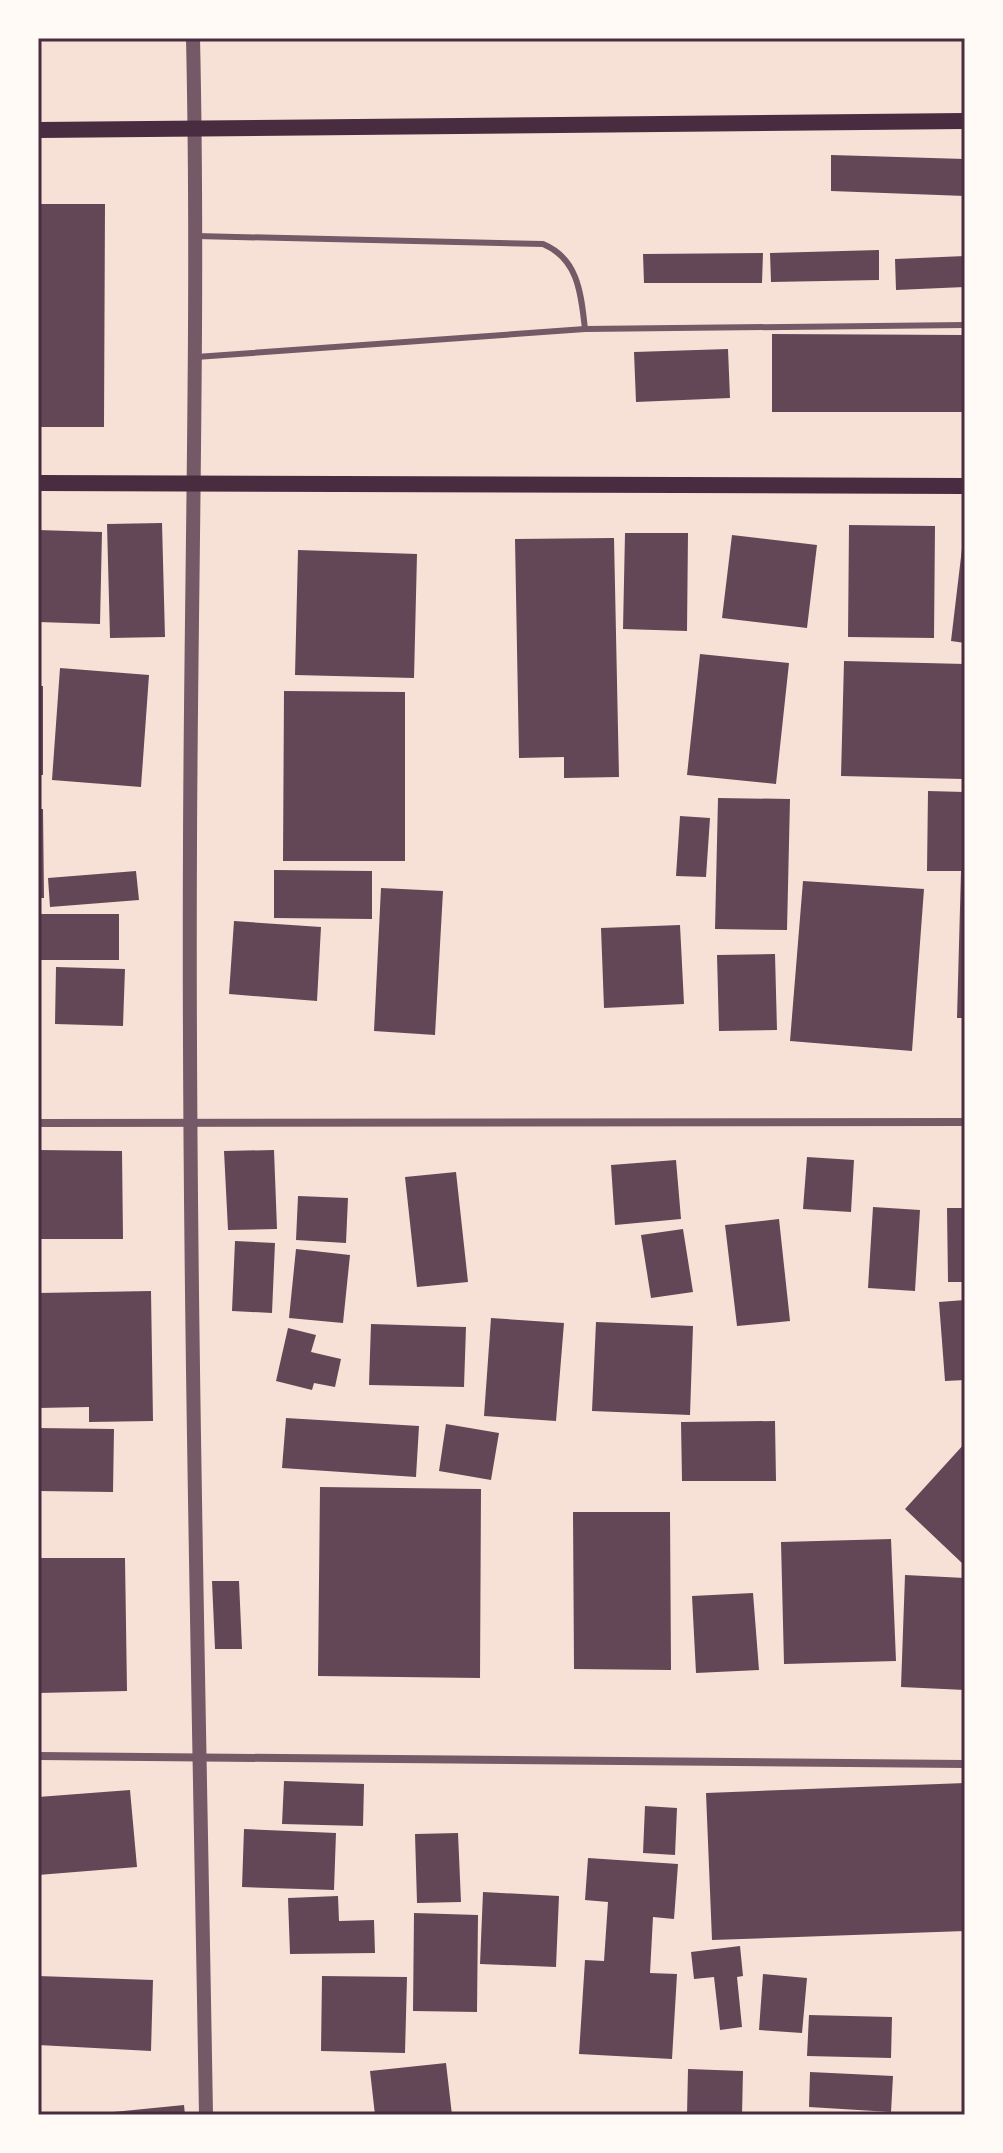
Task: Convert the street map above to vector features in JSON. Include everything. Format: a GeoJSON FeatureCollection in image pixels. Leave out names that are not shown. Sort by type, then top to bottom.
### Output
{"type":"FeatureCollection","features":[{"type":"Feature","properties":{"kind":"main road"},"geometry":{"type":"LineString","coordinates":[[38,130],[195,131],[965,121]]}},
{"type":"Feature","properties":{"kind":"main road"},"geometry":{"type":"LineString","coordinates":[[38,483],[965,486]]}},
{"type":"Feature","properties":{"kind":"street"},"geometry":{"type":"LineString","coordinates":[[193,38],[196,357],[190,841],[191,1124],[206,2115]]}},
{"type":"Feature","properties":{"kind":"street"},"geometry":{"type":"LineString","coordinates":[[38,1123],[965,1122]]}},
{"type":"Feature","properties":{"kind":"street"},"geometry":{"type":"LineString","coordinates":[[38,1756],[965,1764]]}},
{"type":"Feature","properties":{"kind":"lane"},"geometry":{"type":"LineString","coordinates":[[196,236],[543,244],[559,251],[572,270],[582,298],[585,329]]}},
{"type":"Feature","properties":{"kind":"lane"},"geometry":{"type":"LineString","coordinates":[[196,357],[585,329],[965,325]]}},
{"type":"Feature","properties":{"kind":"building"},"geometry":{"type":"Polygon","coordinates":[[[831,155],[965,159],[965,196],[831,191],[831,155]]]}},
{"type":"Feature","properties":{"kind":"building"},"geometry":{"type":"Polygon","coordinates":[[[38,204],[105,204],[104,427],[38,427],[38,204]]]}},
{"type":"Feature","properties":{"kind":"building"},"geometry":{"type":"Polygon","coordinates":[[[879,250],[879,280],[771,282],[770,253],[879,250]]]}},
{"type":"Feature","properties":{"kind":"building"},"geometry":{"type":"Polygon","coordinates":[[[763,253],[762,283],[644,283],[643,254],[763,253]]]}},
{"type":"Feature","properties":{"kind":"building"},"geometry":{"type":"Polygon","coordinates":[[[965,256],[965,287],[896,290],[895,259],[965,256]]]}},
{"type":"Feature","properties":{"kind":"building"},"geometry":{"type":"Polygon","coordinates":[[[772,334],[965,335],[965,412],[772,412],[772,334]]]}},
{"type":"Feature","properties":{"kind":"building"},"geometry":{"type":"Polygon","coordinates":[[[728,349],[730,398],[636,402],[634,352],[728,349]]]}},
{"type":"Feature","properties":{"kind":"building"},"geometry":{"type":"Polygon","coordinates":[[[162,523],[165,637],[110,638],[107,524],[162,523]]]}},
{"type":"Feature","properties":{"kind":"building"},"geometry":{"type":"Polygon","coordinates":[[[849,525],[935,526],[934,638],[848,637],[849,525]]]}},
{"type":"Feature","properties":{"kind":"building"},"geometry":{"type":"Polygon","coordinates":[[[38,530],[102,532],[100,624],[38,622],[38,530]]]}},
{"type":"Feature","properties":{"kind":"building"},"geometry":{"type":"Polygon","coordinates":[[[625,533],[688,533],[687,631],[623,629],[625,533]]]}},
{"type":"Feature","properties":{"kind":"building"},"geometry":{"type":"Polygon","coordinates":[[[732,535],[817,545],[807,628],[722,618],[732,535]]]}},
{"type":"Feature","properties":{"kind":"building"},"geometry":{"type":"Polygon","coordinates":[[[614,538],[619,777],[564,778],[564,757],[519,758],[515,539],[614,538]]]}},
{"type":"Feature","properties":{"kind":"building"},"geometry":{"type":"Polygon","coordinates":[[[965,540],[965,643],[951,641],[965,540]]]}},
{"type":"Feature","properties":{"kind":"building"},"geometry":{"type":"Polygon","coordinates":[[[298,550],[417,554],[414,678],[295,675],[298,550]]]}},
{"type":"Feature","properties":{"kind":"building"},"geometry":{"type":"Polygon","coordinates":[[[700,654],[789,663],[776,784],[687,775],[700,654]]]}},
{"type":"Feature","properties":{"kind":"building"},"geometry":{"type":"Polygon","coordinates":[[[844,661],[965,664],[963,779],[841,776],[844,661]]]}},
{"type":"Feature","properties":{"kind":"building"},"geometry":{"type":"Polygon","coordinates":[[[60,668],[149,675],[141,787],[52,780],[60,668]]]}},
{"type":"Feature","properties":{"kind":"building"},"geometry":{"type":"Polygon","coordinates":[[[38,686],[43,686],[43,775],[38,775],[38,686]]]}},
{"type":"Feature","properties":{"kind":"building"},"geometry":{"type":"Polygon","coordinates":[[[284,691],[405,692],[405,861],[283,861],[284,691]]]}},
{"type":"Feature","properties":{"kind":"building"},"geometry":{"type":"Polygon","coordinates":[[[928,791],[965,792],[965,1018],[957,1018],[961,871],[927,871],[928,791]]]}},
{"type":"Feature","properties":{"kind":"building"},"geometry":{"type":"Polygon","coordinates":[[[718,798],[790,799],[787,930],[715,929],[718,798]]]}},
{"type":"Feature","properties":{"kind":"building"},"geometry":{"type":"Polygon","coordinates":[[[38,809],[43,809],[44,898],[38,898],[38,809]]]}},
{"type":"Feature","properties":{"kind":"building"},"geometry":{"type":"Polygon","coordinates":[[[680,816],[710,818],[706,877],[676,876],[680,816]]]}},
{"type":"Feature","properties":{"kind":"building"},"geometry":{"type":"Polygon","coordinates":[[[274,870],[372,871],[372,919],[274,918],[274,870]]]}},
{"type":"Feature","properties":{"kind":"building"},"geometry":{"type":"Polygon","coordinates":[[[136,871],[139,900],[50,907],[48,878],[136,871]]]}},
{"type":"Feature","properties":{"kind":"building"},"geometry":{"type":"Polygon","coordinates":[[[803,881],[924,889],[912,1051],[790,1041],[803,881]]]}},
{"type":"Feature","properties":{"kind":"building"},"geometry":{"type":"Polygon","coordinates":[[[381,888],[443,891],[435,1035],[374,1031],[381,888]]]}},
{"type":"Feature","properties":{"kind":"building"},"geometry":{"type":"Polygon","coordinates":[[[38,914],[119,914],[119,960],[38,960],[38,914]]]}},
{"type":"Feature","properties":{"kind":"building"},"geometry":{"type":"Polygon","coordinates":[[[234,921],[321,927],[317,1001],[229,994],[234,921]]]}},
{"type":"Feature","properties":{"kind":"building"},"geometry":{"type":"Polygon","coordinates":[[[680,925],[684,1004],[604,1008],[601,928],[680,925]]]}},
{"type":"Feature","properties":{"kind":"building"},"geometry":{"type":"Polygon","coordinates":[[[775,954],[777,1030],[719,1031],[717,955],[775,954]]]}},
{"type":"Feature","properties":{"kind":"building"},"geometry":{"type":"Polygon","coordinates":[[[56,967],[125,969],[123,1026],[55,1024],[56,967]]]}},
{"type":"Feature","properties":{"kind":"building"},"geometry":{"type":"Polygon","coordinates":[[[38,1150],[122,1151],[123,1239],[38,1239],[38,1150]]]}},
{"type":"Feature","properties":{"kind":"building"},"geometry":{"type":"Polygon","coordinates":[[[274,1150],[277,1229],[228,1230],[224,1151],[274,1150]]]}},
{"type":"Feature","properties":{"kind":"building"},"geometry":{"type":"Polygon","coordinates":[[[807,1157],[854,1160],[851,1212],[803,1209],[807,1157]]]}},
{"type":"Feature","properties":{"kind":"building"},"geometry":{"type":"Polygon","coordinates":[[[676,1160],[681,1219],[615,1225],[611,1165],[676,1160]]]}},
{"type":"Feature","properties":{"kind":"building"},"geometry":{"type":"Polygon","coordinates":[[[456,1172],[468,1282],[417,1287],[405,1177],[456,1172]]]}},
{"type":"Feature","properties":{"kind":"building"},"geometry":{"type":"Polygon","coordinates":[[[298,1196],[348,1198],[346,1243],[296,1240],[298,1196]]]}},
{"type":"Feature","properties":{"kind":"building"},"geometry":{"type":"Polygon","coordinates":[[[873,1207],[920,1210],[915,1291],[868,1288],[873,1207]]]}},
{"type":"Feature","properties":{"kind":"building"},"geometry":{"type":"Polygon","coordinates":[[[947,1208],[965,1208],[965,1282],[948,1282],[947,1208]]]}},
{"type":"Feature","properties":{"kind":"building"},"geometry":{"type":"Polygon","coordinates":[[[779,1219],[790,1321],[737,1326],[725,1225],[779,1219]]]}},
{"type":"Feature","properties":{"kind":"building"},"geometry":{"type":"Polygon","coordinates":[[[683,1229],[693,1292],[651,1298],[641,1235],[683,1229]]]}},
{"type":"Feature","properties":{"kind":"building"},"geometry":{"type":"Polygon","coordinates":[[[235,1241],[275,1243],[272,1313],[232,1311],[235,1241]]]}},
{"type":"Feature","properties":{"kind":"building"},"geometry":{"type":"Polygon","coordinates":[[[296,1249],[350,1255],[343,1323],[289,1318],[296,1249]]]}},
{"type":"Feature","properties":{"kind":"building"},"geometry":{"type":"Polygon","coordinates":[[[151,1291],[153,1421],[89,1422],[89,1407],[38,1408],[38,1293],[151,1291]]]}},
{"type":"Feature","properties":{"kind":"building"},"geometry":{"type":"Polygon","coordinates":[[[965,1300],[965,1380],[945,1381],[939,1302],[965,1300]]]}},
{"type":"Feature","properties":{"kind":"building"},"geometry":{"type":"Polygon","coordinates":[[[491,1318],[564,1323],[556,1421],[484,1416],[491,1318]]]}},
{"type":"Feature","properties":{"kind":"building"},"geometry":{"type":"Polygon","coordinates":[[[596,1322],[693,1326],[690,1415],[592,1411],[596,1322]]]}},
{"type":"Feature","properties":{"kind":"building"},"geometry":{"type":"Polygon","coordinates":[[[371,1324],[466,1327],[464,1387],[369,1385],[371,1324]]]}},
{"type":"Feature","properties":{"kind":"building"},"geometry":{"type":"Polygon","coordinates":[[[288,1328],[316,1335],[311,1352],[341,1359],[335,1387],[314,1383],[312,1390],[276,1381],[288,1328]]]}},
{"type":"Feature","properties":{"kind":"building"},"geometry":{"type":"Polygon","coordinates":[[[286,1418],[419,1426],[416,1477],[282,1468],[286,1418]]]}},
{"type":"Feature","properties":{"kind":"building"},"geometry":{"type":"Polygon","coordinates":[[[775,1421],[776,1481],[682,1481],[681,1422],[775,1421]]]}},
{"type":"Feature","properties":{"kind":"building"},"geometry":{"type":"Polygon","coordinates":[[[446,1424],[499,1433],[491,1480],[439,1471],[446,1424]]]}},
{"type":"Feature","properties":{"kind":"building"},"geometry":{"type":"Polygon","coordinates":[[[38,1428],[114,1429],[113,1492],[38,1491],[38,1428]]]}},
{"type":"Feature","properties":{"kind":"building"},"geometry":{"type":"Polygon","coordinates":[[[965,1443],[965,1562],[963,1564],[905,1509],[965,1443]]]}},
{"type":"Feature","properties":{"kind":"building"},"geometry":{"type":"Polygon","coordinates":[[[320,1487],[481,1489],[480,1678],[318,1676],[320,1487]]]}},
{"type":"Feature","properties":{"kind":"building"},"geometry":{"type":"Polygon","coordinates":[[[573,1512],[670,1512],[671,1670],[574,1669],[573,1512]]]}},
{"type":"Feature","properties":{"kind":"building"},"geometry":{"type":"Polygon","coordinates":[[[891,1539],[896,1661],[784,1664],[781,1542],[891,1539]]]}},
{"type":"Feature","properties":{"kind":"building"},"geometry":{"type":"Polygon","coordinates":[[[38,1558],[125,1558],[127,1691],[38,1693],[38,1558]]]}},
{"type":"Feature","properties":{"kind":"building"},"geometry":{"type":"Polygon","coordinates":[[[905,1575],[965,1578],[965,1690],[901,1687],[905,1575]]]}},
{"type":"Feature","properties":{"kind":"building"},"geometry":{"type":"Polygon","coordinates":[[[212,1581],[239,1581],[242,1649],[215,1649],[212,1581]]]}},
{"type":"Feature","properties":{"kind":"building"},"geometry":{"type":"Polygon","coordinates":[[[753,1593],[759,1670],[696,1673],[692,1596],[753,1593]]]}},
{"type":"Feature","properties":{"kind":"building"},"geometry":{"type":"Polygon","coordinates":[[[284,1781],[364,1784],[363,1826],[282,1824],[284,1781]]]}},
{"type":"Feature","properties":{"kind":"building"},"geometry":{"type":"Polygon","coordinates":[[[965,1783],[965,1931],[712,1940],[706,1793],[965,1783]]]}},
{"type":"Feature","properties":{"kind":"building"},"geometry":{"type":"Polygon","coordinates":[[[130,1790],[137,1867],[38,1875],[38,1797],[130,1790]]]}},
{"type":"Feature","properties":{"kind":"building"},"geometry":{"type":"Polygon","coordinates":[[[645,1806],[677,1808],[675,1855],[643,1853],[645,1806]]]}},
{"type":"Feature","properties":{"kind":"building"},"geometry":{"type":"Polygon","coordinates":[[[244,1829],[336,1833],[334,1890],[242,1887],[244,1829]]]}},
{"type":"Feature","properties":{"kind":"building"},"geometry":{"type":"Polygon","coordinates":[[[458,1833],[461,1902],[417,1903],[415,1834],[458,1833]]]}},
{"type":"Feature","properties":{"kind":"building"},"geometry":{"type":"Polygon","coordinates":[[[588,1858],[678,1864],[674,1919],[653,1917],[650,1973],[677,1974],[672,2059],[579,2054],[585,1960],[604,1961],[608,1902],[585,1900],[588,1858]]]}},
{"type":"Feature","properties":{"kind":"building"},"geometry":{"type":"Polygon","coordinates":[[[483,1892],[559,1896],[556,1967],[480,1964],[483,1892]]]}},
{"type":"Feature","properties":{"kind":"building"},"geometry":{"type":"Polygon","coordinates":[[[338,1896],[339,1921],[374,1920],[375,1953],[290,1954],[288,1898],[338,1896]]]}},
{"type":"Feature","properties":{"kind":"building"},"geometry":{"type":"Polygon","coordinates":[[[414,1913],[478,1915],[477,2012],[413,2011],[414,1913]]]}},
{"type":"Feature","properties":{"kind":"building"},"geometry":{"type":"Polygon","coordinates":[[[740,1946],[743,1976],[737,1977],[742,2027],[720,2030],[714,1977],[694,1979],[691,1952],[740,1946]]]}},
{"type":"Feature","properties":{"kind":"building"},"geometry":{"type":"Polygon","coordinates":[[[763,1974],[807,1978],[802,2033],[759,2030],[763,1974]]]}},
{"type":"Feature","properties":{"kind":"building"},"geometry":{"type":"Polygon","coordinates":[[[38,1976],[153,1980],[151,2051],[38,2045],[38,1976]]]}},
{"type":"Feature","properties":{"kind":"building"},"geometry":{"type":"Polygon","coordinates":[[[322,1976],[407,1977],[405,2053],[321,2051],[322,1976]]]}},
{"type":"Feature","properties":{"kind":"building"},"geometry":{"type":"Polygon","coordinates":[[[809,2015],[892,2017],[891,2058],[807,2056],[809,2015]]]}},
{"type":"Feature","properties":{"kind":"building"},"geometry":{"type":"Polygon","coordinates":[[[446,2063],[452,2115],[375,2115],[370,2071],[446,2063]]]}},
{"type":"Feature","properties":{"kind":"building"},"geometry":{"type":"Polygon","coordinates":[[[688,2069],[743,2071],[742,2115],[687,2115],[688,2069]]]}},
{"type":"Feature","properties":{"kind":"building"},"geometry":{"type":"Polygon","coordinates":[[[810,2072],[893,2076],[891,2112],[809,2107],[810,2072]]]}},
{"type":"Feature","properties":{"kind":"building"},"geometry":{"type":"Polygon","coordinates":[[[184,2105],[185,2115],[103,2115],[103,2113],[184,2105]]]}}]}
